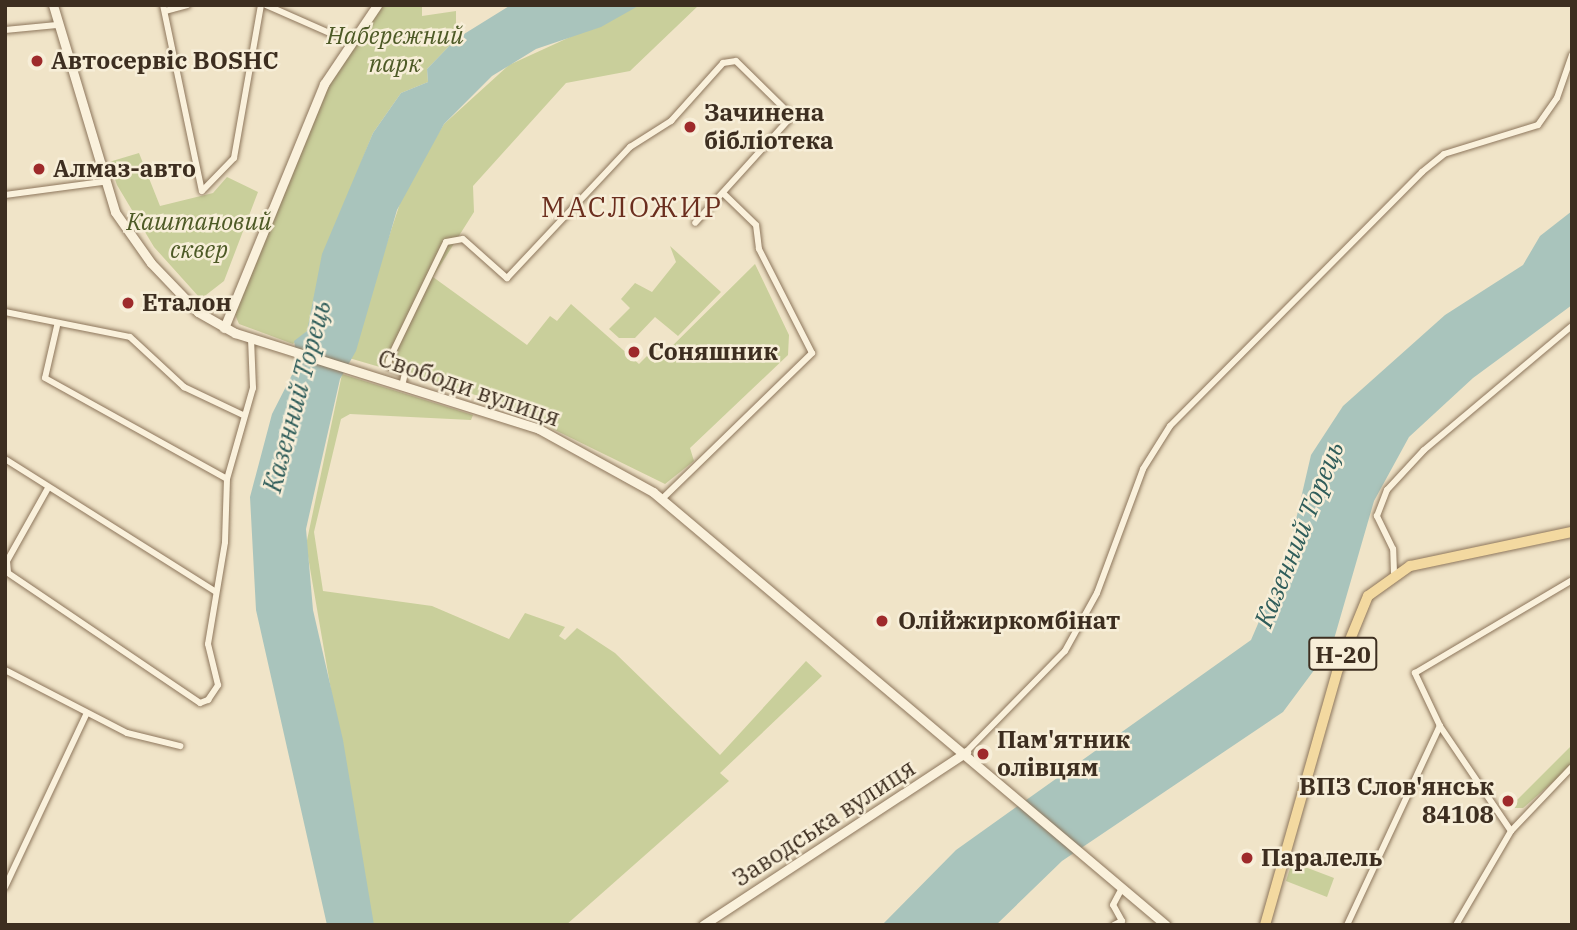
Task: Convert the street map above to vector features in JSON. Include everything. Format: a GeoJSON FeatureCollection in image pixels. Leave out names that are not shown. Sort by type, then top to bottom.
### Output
{"type":"FeatureCollection","features":[{"type":"Feature","properties":{"kind":"main road","name":"Свободи вулиця"},"geometry":{"type":"LineString","coordinates":[[53,5],[102,182],[125,230],[151,263],[198,312],[224,328],[251,338],[539,429],[663,498],[1018,795],[1166,925]]}},
{"type":"Feature","properties":{"kind":"main road"},"geometry":{"type":"LineString","coordinates":[[224,328],[301,138],[350,42],[377,5]]}},
{"type":"Feature","properties":{"kind":"main road","name":"Н-20"},"geometry":{"type":"LineString","coordinates":[[1265,925],[1352,629],[1368,596],[1394,573],[1572,532]]}},
{"type":"Feature","properties":{"kind":"main road","name":"Заводська вулиця"},"geometry":{"type":"LineString","coordinates":[[703,925],[967,752]]}},
{"type":"Feature","properties":{"kind":"street"},"geometry":{"type":"LineString","coordinates":[[187,5],[164,8],[202,191],[234,158],[264,5],[350,42]]}},
{"type":"Feature","properties":{"kind":"street"},"geometry":{"type":"LineString","coordinates":[[5,30],[57,25]]}},
{"type":"Feature","properties":{"kind":"street"},"geometry":{"type":"LineString","coordinates":[[967,752],[1065,651],[1097,593],[1143,469],[1170,426],[1422,172],[1444,155],[1496,143],[1538,125],[1557,98],[1572,55]]}},
{"type":"Feature","properties":{"kind":"street"},"geometry":{"type":"LineString","coordinates":[[402,386],[405,373],[388,366],[389,360],[446,242],[463,239],[507,278],[630,147],[671,121],[723,63],[736,61],[792,116],[695,223]]}},
{"type":"Feature","properties":{"kind":"street"},"geometry":{"type":"LineString","coordinates":[[5,195],[102,182]]}},
{"type":"Feature","properties":{"kind":"street"},"geometry":{"type":"LineString","coordinates":[[663,498],[812,353],[759,249],[756,225],[723,193]]}},
{"type":"Feature","properties":{"kind":"street"},"geometry":{"type":"LineString","coordinates":[[5,312],[57,326],[130,337],[184,387],[243,415]]}},
{"type":"Feature","properties":{"kind":"street"},"geometry":{"type":"LineString","coordinates":[[57,326],[45,378],[227,479]]}},
{"type":"Feature","properties":{"kind":"street"},"geometry":{"type":"LineString","coordinates":[[1394,573],[1394,549],[1377,516],[1387,490],[1572,326]]}},
{"type":"Feature","properties":{"kind":"street"},"geometry":{"type":"LineString","coordinates":[[48,488],[7,561],[8,573],[200,703],[218,685],[208,644],[227,479],[243,415],[253,388],[251,338]]}},
{"type":"Feature","properties":{"kind":"street"},"geometry":{"type":"LineString","coordinates":[[5,459],[216,592]]}},
{"type":"Feature","properties":{"kind":"street"},"geometry":{"type":"LineString","coordinates":[[1511,831],[1440,726],[1415,673],[1572,580]]}},
{"type":"Feature","properties":{"kind":"street"},"geometry":{"type":"LineString","coordinates":[[5,670],[147,741],[180,746]]}},
{"type":"Feature","properties":{"kind":"street"},"geometry":{"type":"LineString","coordinates":[[5,887],[87,713]]}},
{"type":"Feature","properties":{"kind":"street"},"geometry":{"type":"LineString","coordinates":[[1347,925],[1440,726]]}},
{"type":"Feature","properties":{"kind":"street"},"geometry":{"type":"LineString","coordinates":[[1456,925],[1511,831],[1572,767]]}},
{"type":"Feature","properties":{"kind":"street"},"geometry":{"type":"LineString","coordinates":[[1114,925],[1122,921],[1113,905],[1122,888]]}},
{"type":"Feature","properties":{"kind":"green space","name":"Набережний парк"},"geometry":{"type":"Polygon","coordinates":[[[382,5],[422,5],[422,16],[456,11],[456,39],[427,69],[428,82],[401,93],[373,133],[330,240],[307,331],[293,344],[239,324],[234,312],[327,85],[382,5]]]}},
{"type":"Feature","properties":{"kind":"green space"},"geometry":{"type":"Polygon","coordinates":[[[640,5],[699,5],[630,71],[566,83],[473,186],[474,212],[433,277],[527,345],[550,316],[557,321],[571,304],[639,364],[647,356],[655,363],[755,264],[789,335],[788,355],[690,448],[694,461],[665,484],[496,401],[349,358],[405,188],[444,124],[509,65],[640,5]]]}},
{"type":"Feature","properties":{"kind":"green space","name":"Каштановий сквер"},"geometry":{"type":"Polygon","coordinates":[[[139,153],[160,206],[213,193],[227,177],[258,192],[224,281],[206,295],[199,297],[154,247],[117,185],[109,162],[139,153]]]}},
{"type":"Feature","properties":{"kind":"green space"},"geometry":{"type":"Polygon","coordinates":[[[670,246],[721,292],[678,336],[655,317],[635,338],[619,338],[609,329],[630,308],[621,299],[635,283],[652,292],[676,262],[670,246]]]}},
{"type":"Feature","properties":{"kind":"green space"},"geometry":{"type":"Polygon","coordinates":[[[342,374],[473,415],[471,420],[350,414],[341,419],[314,532],[323,591],[432,606],[509,639],[525,613],[565,627],[559,636],[565,640],[577,628],[615,653],[720,755],[806,661],[822,676],[720,773],[729,781],[566,925],[374,925],[370,917],[306,545],[342,374]]]}},
{"type":"Feature","properties":{"kind":"green space"},"geometry":{"type":"Polygon","coordinates":[[[1572,745],[1572,764],[1562,774],[1523,808],[1509,808],[1572,745]]]}},
{"type":"Feature","properties":{"kind":"green space"},"geometry":{"type":"Polygon","coordinates":[[[1292,862],[1334,878],[1327,897],[1286,881],[1292,862]]]}},
{"type":"Feature","properties":{"kind":"water","name":"Казенний Торець"},"geometry":{"type":"Polygon","coordinates":[[[511,5],[640,5],[601,27],[536,49],[492,76],[444,124],[397,210],[356,351],[340,379],[306,529],[313,610],[343,740],[374,925],[327,925],[256,610],[250,497],[272,414],[298,363],[294,341],[307,331],[322,254],[373,133],[401,93],[428,82],[427,69],[456,39],[511,5]]]}},
{"type":"Feature","properties":{"kind":"water","name":"Казенний Торець"},"geometry":{"type":"Polygon","coordinates":[[[1572,211],[1572,305],[1473,378],[1409,437],[1374,501],[1332,646],[1283,712],[1062,861],[996,925],[882,925],[956,850],[1251,640],[1288,554],[1311,455],[1343,406],[1445,315],[1523,265],[1540,236],[1572,211]]]}},
{"type":"Feature","properties":{"kind":"place","name":"Автосервіс BOSHC"},"geometry":{"type":"Point","coordinates":[37,61]}},
{"type":"Feature","properties":{"kind":"place","name":"Зачинена бібліотека"},"geometry":{"type":"Point","coordinates":[690,127]}},
{"type":"Feature","properties":{"kind":"place","name":"Алмаз-авто"},"geometry":{"type":"Point","coordinates":[39,169]}},
{"type":"Feature","properties":{"kind":"place","name":"Еталон"},"geometry":{"type":"Point","coordinates":[128,303]}},
{"type":"Feature","properties":{"kind":"place","name":"Соняшник"},"geometry":{"type":"Point","coordinates":[634,352]}},
{"type":"Feature","properties":{"kind":"place","name":"Олійжиркомбiнат"},"geometry":{"type":"Point","coordinates":[882,621]}},
{"type":"Feature","properties":{"kind":"place","name":"Пам'ятник олівцям"},"geometry":{"type":"Point","coordinates":[983,754]}},
{"type":"Feature","properties":{"kind":"place","name":"ВПЗ Слов'янськ 84108"},"geometry":{"type":"Point","coordinates":[1508,801]}},
{"type":"Feature","properties":{"kind":"place","name":"Паралель"},"geometry":{"type":"Point","coordinates":[1247,858]}},
{"type":"Feature","properties":{"kind":"district","name":"МАСЛОЖИР"},"geometry":{"type":"Point","coordinates":[632,207]}}]}
